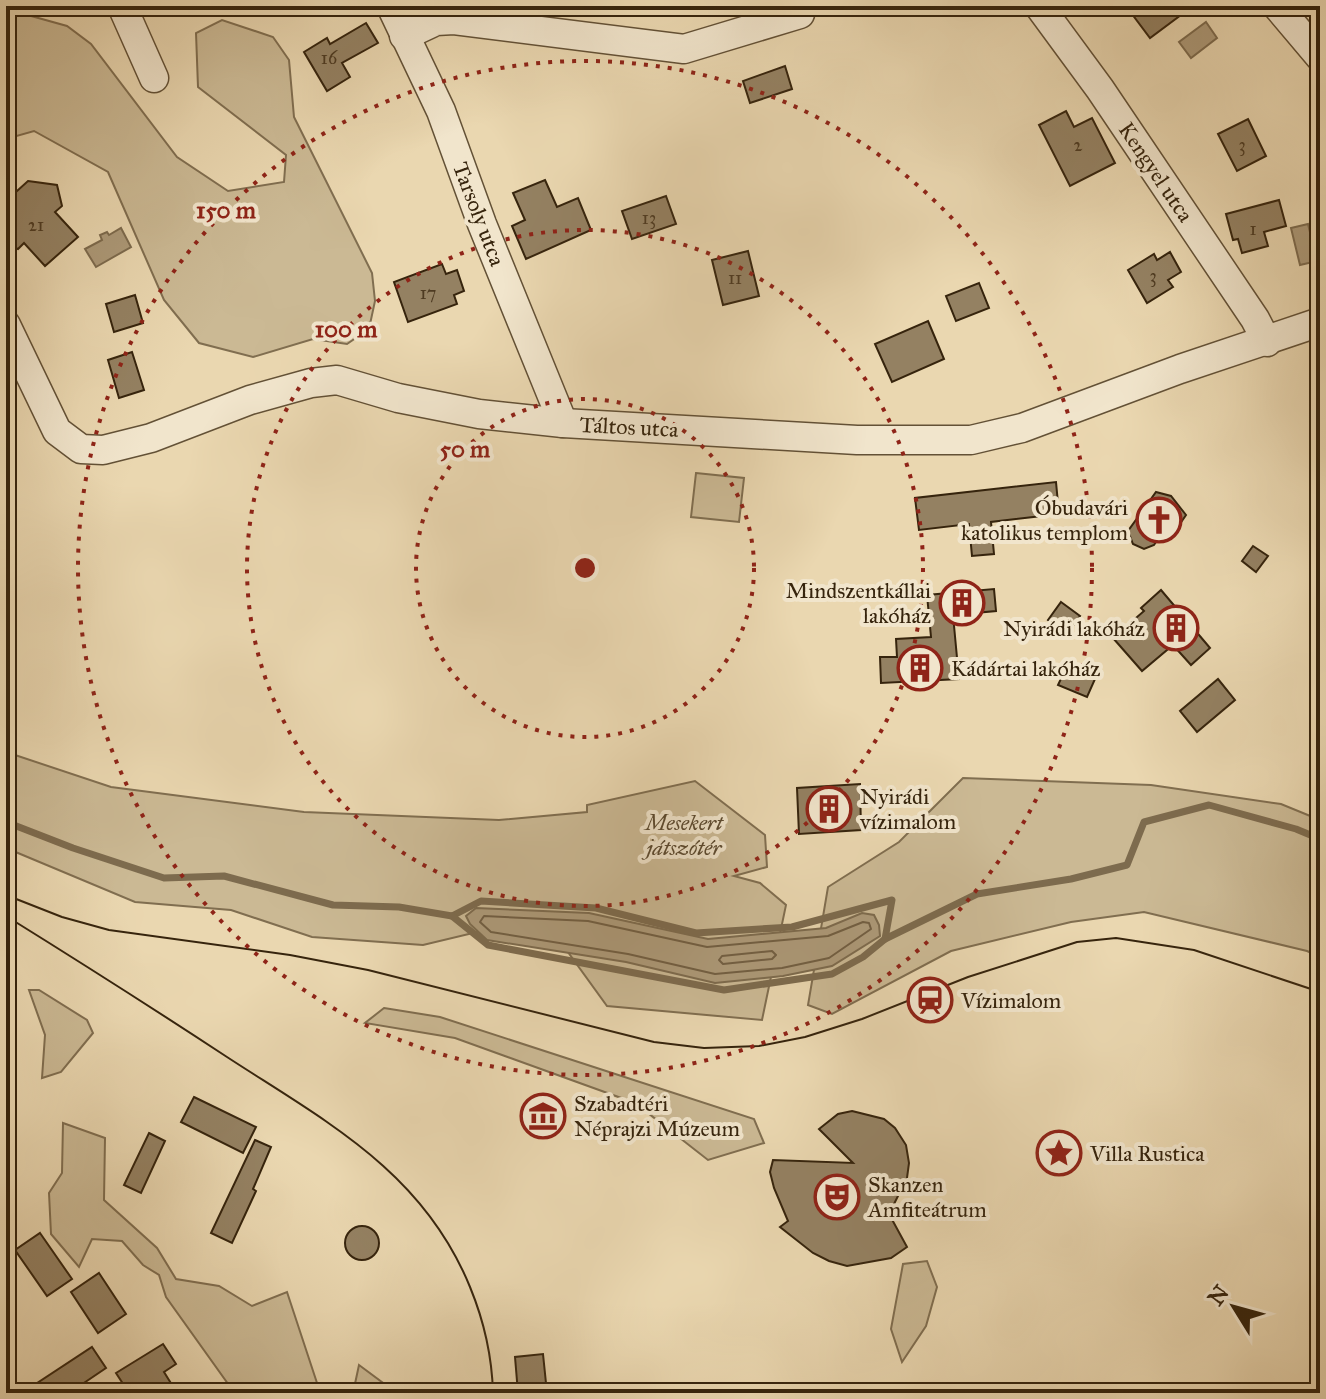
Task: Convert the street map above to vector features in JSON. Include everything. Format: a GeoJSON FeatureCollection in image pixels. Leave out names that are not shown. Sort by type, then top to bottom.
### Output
{"type":"FeatureCollection","features":[{"type":"Feature","properties":{"kind":"street"},"geometry":{"type":"LineString","coordinates":[[122,6],[154,78]]}},
{"type":"Feature","properties":{"kind":"street","name":"Tarsoly utca"},"geometry":{"type":"LineString","coordinates":[[391,6],[441,111],[488,238],[563,423]]}},
{"type":"Feature","properties":{"kind":"street","name":"Kengyel utca"},"geometry":{"type":"LineString","coordinates":[[1039,6],[1125,126],[1255,319],[1267,342]]}},
{"type":"Feature","properties":{"kind":"street"},"geometry":{"type":"LineString","coordinates":[[1277,6],[1320,57]]}},
{"type":"Feature","properties":{"kind":"street"},"geometry":{"type":"LineString","coordinates":[[404,36],[436,21],[454,20],[684,49],[800,14]]}},
{"type":"Feature","properties":{"kind":"street","name":"Táltos utca"},"geometry":{"type":"LineString","coordinates":[[6,325],[57,431],[81,449],[103,450],[151,438],[250,400],[311,383],[337,380],[398,398],[479,414],[563,423],[857,440],[971,440],[1022,428],[1180,369],[1320,322]]}},
{"type":"Feature","properties":{"kind":"green space"},"geometry":{"type":"Polygon","coordinates":[[[6,9],[67,26],[91,44],[177,157],[228,191],[284,182],[286,155],[198,87],[196,33],[222,20],[273,37],[289,60],[294,117],[372,273],[375,301],[369,329],[347,344],[313,339],[253,357],[199,343],[164,300],[108,172],[34,131],[6,139],[6,9]]]}},
{"type":"Feature","properties":{"kind":"green space"},"geometry":{"type":"Polygon","coordinates":[[[696,473],[744,478],[739,522],[691,517],[696,473]]]}},
{"type":"Feature","properties":{"kind":"green space","name":"Mesekert játszótér"},"geometry":{"type":"Polygon","coordinates":[[[6,752],[111,787],[304,812],[499,820],[587,812],[587,805],[695,781],[765,835],[767,867],[734,876],[760,883],[786,905],[762,1020],[607,1006],[557,937],[498,927],[423,945],[312,937],[231,910],[135,902],[6,848],[6,752]]]}},
{"type":"Feature","properties":{"kind":"green space"},"geometry":{"type":"Polygon","coordinates":[[[963,778],[1151,785],[1281,804],[1320,820],[1320,957],[1307,951],[1144,912],[1071,922],[951,951],[832,1014],[808,1005],[828,887],[899,842],[963,778]]]}},
{"type":"Feature","properties":{"kind":"green space"},"geometry":{"type":"Polygon","coordinates":[[[29,990],[39,990],[87,1020],[93,1033],[61,1072],[42,1078],[45,1035],[29,990]]]}},
{"type":"Feature","properties":{"kind":"green space"},"geometry":{"type":"Polygon","coordinates":[[[384,1008],[440,1017],[754,1119],[764,1143],[708,1160],[635,1103],[455,1038],[365,1023],[384,1008]]]}},
{"type":"Feature","properties":{"kind":"green space"},"geometry":{"type":"Polygon","coordinates":[[[63,1123],[105,1138],[104,1200],[157,1248],[176,1279],[219,1286],[252,1306],[287,1292],[319,1389],[312,1393],[239,1393],[231,1388],[166,1297],[159,1275],[143,1265],[122,1241],[92,1239],[79,1267],[51,1234],[49,1193],[62,1173],[63,1123]]]}},
{"type":"Feature","properties":{"kind":"green space"},"geometry":{"type":"Polygon","coordinates":[[[927,1261],[937,1287],[926,1326],[902,1362],[891,1329],[903,1264],[927,1261]]]}},
{"type":"Feature","properties":{"kind":"green space"},"geometry":{"type":"Polygon","coordinates":[[[359,1365],[390,1388],[422,1393],[353,1393],[359,1365]]]}},
{"type":"Feature","properties":{"kind":"water"},"geometry":{"type":"Polygon","coordinates":[[[1206,22],[1217,38],[1191,58],[1179,42],[1206,22]]]}},
{"type":"Feature","properties":{"kind":"water"},"geometry":{"type":"Polygon","coordinates":[[[1308,224],[1317,261],[1300,265],[1291,228],[1308,224]]]}},
{"type":"Feature","properties":{"kind":"water"},"geometry":{"type":"Polygon","coordinates":[[[121,228],[131,247],[96,267],[85,249],[102,240],[100,235],[107,232],[109,235],[121,228]]]}},
{"type":"Feature","properties":{"kind":"water"},"geometry":{"type":"Polygon","coordinates":[[[476,908],[589,913],[708,939],[826,928],[862,913],[874,915],[880,936],[832,966],[783,976],[715,983],[626,962],[487,940],[466,916],[476,908]]]}},
{"type":"Feature","properties":{"kind":"building"},"geometry":{"type":"Polygon","coordinates":[[[1126,6],[1193,6],[1150,38],[1126,6]]]}},
{"type":"Feature","properties":{"kind":"building"},"geometry":{"type":"Polygon","coordinates":[[[366,23],[378,43],[342,63],[350,77],[327,91],[304,52],[327,38],[330,44],[366,23]]]}},
{"type":"Feature","properties":{"kind":"building"},"geometry":{"type":"Polygon","coordinates":[[[785,66],[792,89],[750,103],[743,81],[785,66]]]}},
{"type":"Feature","properties":{"kind":"building"},"geometry":{"type":"Polygon","coordinates":[[[1066,111],[1074,127],[1092,118],[1115,163],[1070,186],[1039,125],[1066,111]]]}},
{"type":"Feature","properties":{"kind":"building"},"geometry":{"type":"Polygon","coordinates":[[[1248,119],[1266,156],[1237,171],[1218,134],[1248,119]]]}},
{"type":"Feature","properties":{"kind":"building"},"geometry":{"type":"Polygon","coordinates":[[[545,180],[557,207],[578,198],[591,230],[526,259],[512,226],[525,220],[513,193],[545,180]]]}},
{"type":"Feature","properties":{"kind":"building"},"geometry":{"type":"Polygon","coordinates":[[[28,181],[57,185],[62,206],[55,212],[78,237],[45,266],[24,243],[18,249],[6,245],[6,201],[28,181]]]}},
{"type":"Feature","properties":{"kind":"building"},"geometry":{"type":"Polygon","coordinates":[[[666,196],[676,224],[632,239],[622,211],[666,196]]]}},
{"type":"Feature","properties":{"kind":"building"},"geometry":{"type":"Polygon","coordinates":[[[1279,200],[1286,226],[1264,232],[1268,246],[1242,253],[1238,239],[1233,240],[1226,214],[1279,200]]]}},
{"type":"Feature","properties":{"kind":"building"},"geometry":{"type":"Polygon","coordinates":[[[748,251],[759,296],[723,305],[712,260],[748,251]]]}},
{"type":"Feature","properties":{"kind":"building"},"geometry":{"type":"Polygon","coordinates":[[[1170,252],[1181,272],[1168,280],[1173,287],[1147,303],[1128,270],[1154,254],[1157,260],[1170,252]]]}},
{"type":"Feature","properties":{"kind":"building"},"geometry":{"type":"Polygon","coordinates":[[[442,264],[446,274],[457,270],[464,291],[454,295],[457,304],[408,322],[394,282],[442,264]]]}},
{"type":"Feature","properties":{"kind":"building"},"geometry":{"type":"Polygon","coordinates":[[[979,283],[989,308],[956,321],[946,296],[979,283]]]}},
{"type":"Feature","properties":{"kind":"building"},"geometry":{"type":"Polygon","coordinates":[[[135,295],[143,323],[114,332],[106,304],[135,295]]]}},
{"type":"Feature","properties":{"kind":"building"},"geometry":{"type":"Polygon","coordinates":[[[928,321],[944,359],[892,382],[875,344],[928,321]]]}},
{"type":"Feature","properties":{"kind":"building"},"geometry":{"type":"Polygon","coordinates":[[[132,352],[144,390],[119,398],[108,360],[132,352]]]}},
{"type":"Feature","properties":{"kind":"building"},"geometry":{"type":"Polygon","coordinates":[[[1056,482],[1059,514],[991,522],[994,554],[972,556],[969,524],[919,530],[915,498],[1056,482]]]}},
{"type":"Feature","properties":{"kind":"building","name":"Óbudavári katolikus templom"},"geometry":{"type":"Polygon","coordinates":[[[1156,492],[1171,496],[1186,515],[1177,528],[1167,525],[1154,545],[1144,549],[1133,544],[1128,531],[1156,492]]]}},
{"type":"Feature","properties":{"kind":"building"},"geometry":{"type":"Polygon","coordinates":[[[1253,546],[1268,556],[1256,572],[1242,561],[1253,546]]]}},
{"type":"Feature","properties":{"kind":"building"},"geometry":{"type":"Polygon","coordinates":[[[994,589],[996,611],[953,615],[959,679],[881,683],[880,657],[897,657],[896,639],[931,637],[927,595],[994,589]]]}},
{"type":"Feature","properties":{"kind":"building"},"geometry":{"type":"Polygon","coordinates":[[[1161,590],[1210,648],[1191,665],[1173,645],[1142,671],[1113,638],[1144,611],[1141,608],[1161,590]]]}},
{"type":"Feature","properties":{"kind":"building"},"geometry":{"type":"Polygon","coordinates":[[[1061,602],[1080,616],[1067,634],[1048,620],[1061,602]]]}},
{"type":"Feature","properties":{"kind":"building"},"geometry":{"type":"Polygon","coordinates":[[[1067,666],[1095,679],[1087,697],[1058,685],[1067,666]]]}},
{"type":"Feature","properties":{"kind":"building"},"geometry":{"type":"Polygon","coordinates":[[[1218,679],[1235,700],[1197,732],[1180,711],[1218,679]]]}},
{"type":"Feature","properties":{"kind":"building","name":"Nyirádi vízimalom"},"geometry":{"type":"Polygon","coordinates":[[[860,784],[861,830],[799,834],[797,788],[860,784]]]}},
{"type":"Feature","properties":{"kind":"building"},"geometry":{"type":"Polygon","coordinates":[[[194,1097],[256,1127],[243,1153],[181,1122],[194,1097]]]}},
{"type":"Feature","properties":{"kind":"building","name":"Skanzen Amfiteátrum"},"geometry":{"type":"Polygon","coordinates":[[[852,1111],[884,1119],[895,1128],[906,1145],[909,1163],[907,1178],[889,1214],[907,1247],[891,1258],[847,1266],[813,1253],[780,1227],[788,1221],[770,1172],[773,1160],[853,1163],[819,1129],[838,1114],[852,1111]]]}},
{"type":"Feature","properties":{"kind":"building"},"geometry":{"type":"Polygon","coordinates":[[[149,1133],[165,1141],[141,1193],[124,1185],[149,1133]]]}},
{"type":"Feature","properties":{"kind":"building"},"geometry":{"type":"Polygon","coordinates":[[[255,1140],[271,1147],[253,1189],[256,1191],[232,1243],[211,1233],[255,1140]]]}},
{"type":"Feature","properties":{"kind":"building"},"geometry":{"type":"Polygon","coordinates":[[[362,1226],[374,1231],[379,1243],[374,1255],[362,1260],[350,1255],[345,1243],[350,1231],[362,1226]]]}},
{"type":"Feature","properties":{"kind":"building"},"geometry":{"type":"Polygon","coordinates":[[[40,1233],[72,1279],[47,1296],[15,1250],[40,1233]]]}},
{"type":"Feature","properties":{"kind":"building"},"geometry":{"type":"Polygon","coordinates":[[[99,1273],[126,1314],[98,1333],[71,1292],[99,1273]]]}},
{"type":"Feature","properties":{"kind":"building"},"geometry":{"type":"Polygon","coordinates":[[[163,1344],[176,1364],[164,1372],[177,1393],[129,1393],[116,1373],[163,1344]]]}},
{"type":"Feature","properties":{"kind":"building"},"geometry":{"type":"Polygon","coordinates":[[[92,1347],[106,1368],[69,1393],[22,1393],[92,1347]]]}},
{"type":"Feature","properties":{"kind":"building"},"geometry":{"type":"Polygon","coordinates":[[[543,1354],[547,1393],[518,1393],[515,1357],[543,1354]]]}},
{"type":"Feature","properties":{"kind":"waterway"},"geometry":{"type":"LineString","coordinates":[[6,822],[164,878],[224,876],[333,905],[399,907],[452,916],[481,901],[596,908],[696,933],[792,927],[892,900],[885,939],[977,894],[1071,879],[1127,865],[1144,822],[1209,805],[1296,829],[1320,839]]}},
{"type":"Feature","properties":{"kind":"waterway"},"geometry":{"type":"LineString","coordinates":[[452,916],[488,945],[724,990],[832,974],[863,957],[885,939]]}},
{"type":"Feature","properties":{"kind":"tram line"},"geometry":{"type":"LineString","coordinates":[[6,895],[62,917],[109,930],[290,955],[368,970],[654,1042],[704,1048],[759,1046],[805,1037],[862,1019],[968,977],[1077,942],[1116,938],[1194,950],[1320,992]]}},
{"type":"Feature","properties":{"kind":"tram line"},"geometry":{"type":"LineString","coordinates":[[6,916],[335,1127],[398,1180],[426,1211],[450,1246],[470,1287],[486,1339],[493,1393]]}},
{"type":"Feature","properties":{"kind":"place","name":"Óbudavári katolikus templom"},"geometry":{"type":"Point","coordinates":[1159,520]}},
{"type":"Feature","properties":{"kind":"place","name":"Mindszentkállai lakóház"},"geometry":{"type":"Point","coordinates":[962,603]}},
{"type":"Feature","properties":{"kind":"place","name":"Nyirádi lakóház"},"geometry":{"type":"Point","coordinates":[1176,628]}},
{"type":"Feature","properties":{"kind":"place","name":"Kádártai lakóház"},"geometry":{"type":"Point","coordinates":[920,668]}},
{"type":"Feature","properties":{"kind":"place","name":"Nyirádi vízimalom"},"geometry":{"type":"Point","coordinates":[829,809]}},
{"type":"Feature","properties":{"kind":"place","name":"Vízimalom"},"geometry":{"type":"Point","coordinates":[930,1000]}},
{"type":"Feature","properties":{"kind":"place","name":"Szabadtéri Néprajzi Múzeum"},"geometry":{"type":"Point","coordinates":[543,1116]}},
{"type":"Feature","properties":{"kind":"place","name":"Villa Rustica"},"geometry":{"type":"Point","coordinates":[1059,1153]}},
{"type":"Feature","properties":{"kind":"place","name":"Skanzen Amfiteátrum"},"geometry":{"type":"Point","coordinates":[837,1197]}}]}
